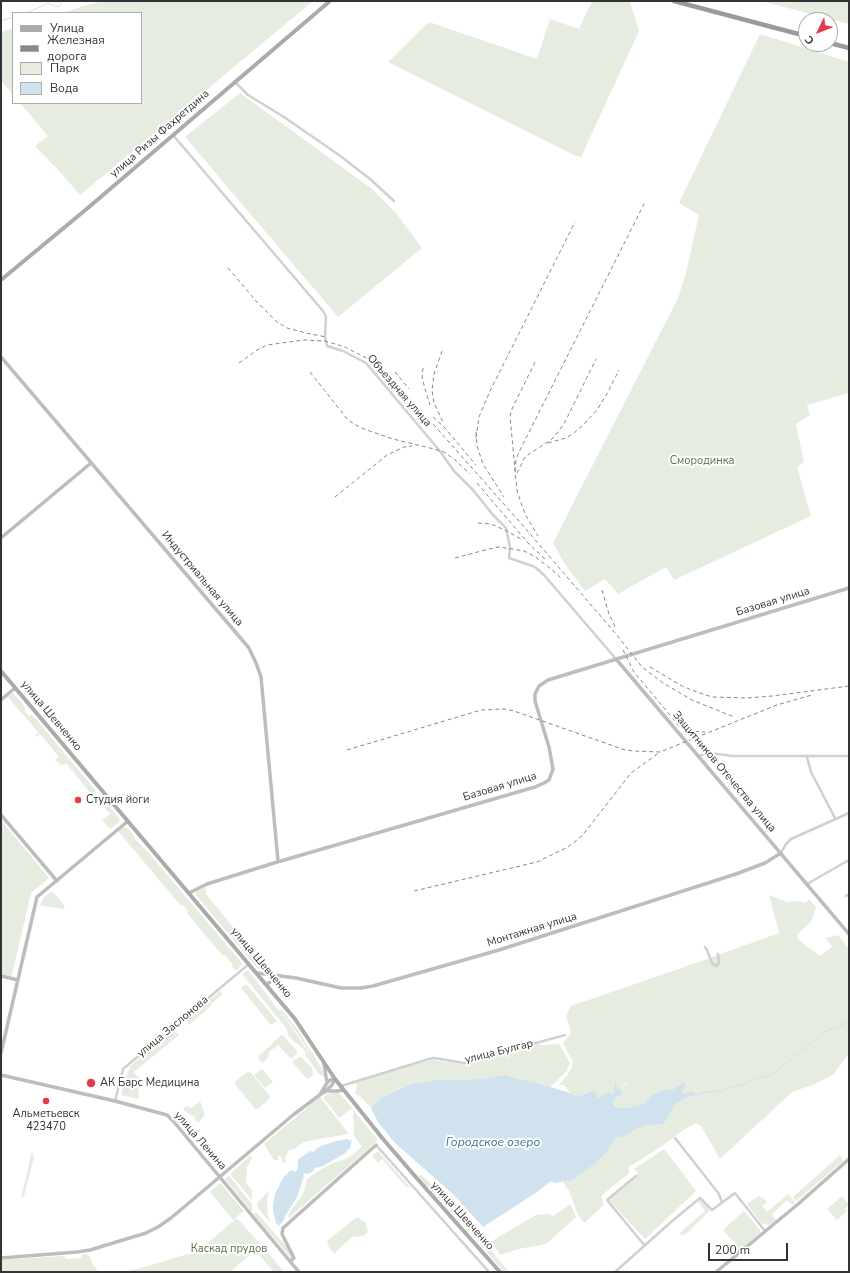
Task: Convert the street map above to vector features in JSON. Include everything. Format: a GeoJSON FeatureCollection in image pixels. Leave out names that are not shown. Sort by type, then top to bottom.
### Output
{"type":"FeatureCollection","features":[{"type":"Feature","properties":{"kind":"highway"},"geometry":{"type":"LineString","coordinates":[[674,1],[798,34]]}},
{"type":"Feature","properties":{"kind":"highway"},"geometry":{"type":"LineString","coordinates":[[838,45],[849,48]]}},
{"type":"Feature","properties":{"kind":"main road","name":"улица Ризы Фахретдина"},"geometry":{"type":"LineString","coordinates":[[1,280],[330,1]]}},
{"type":"Feature","properties":{"kind":"main road","name":"улица Шевченко"},"geometry":{"type":"LineString","coordinates":[[1,671],[257,972],[299,1023],[342,1088],[414,1175],[500,1272]]}},
{"type":"Feature","properties":{"kind":"street"},"geometry":{"type":"LineString","coordinates":[[234,82],[248,95],[284,117],[339,155],[370,179],[394,201]]}},
{"type":"Feature","properties":{"kind":"street","name":"Объездная улица"},"geometry":{"type":"LineString","coordinates":[[173,135],[323,311],[326,317],[325,336],[327,346],[343,351],[366,363],[454,471],[473,490],[493,515],[506,528],[510,547],[509,558],[535,567],[544,575],[616,659]]}},
{"type":"Feature","properties":{"kind":"street","name":"Индустриальная улица"},"geometry":{"type":"LineString","coordinates":[[1,357],[249,648],[261,677],[278,861]]}},
{"type":"Feature","properties":{"kind":"street"},"geometry":{"type":"LineString","coordinates":[[1,538],[91,463]]}},
{"type":"Feature","properties":{"kind":"street","name":"Базовая улица"},"geometry":{"type":"LineString","coordinates":[[189,893],[207,884],[278,861],[544,784],[549,780],[553,769],[549,747],[535,701],[536,690],[548,680],[849,588]]}},
{"type":"Feature","properties":{"kind":"street","name":"Защитников Отечества улица"},"geometry":{"type":"LineString","coordinates":[[616,659],[849,934]]}},
{"type":"Feature","properties":{"kind":"street"},"geometry":{"type":"LineString","coordinates":[[1,700],[15,688]]}},
{"type":"Feature","properties":{"kind":"street"},"geometry":{"type":"LineString","coordinates":[[698,756],[709,753],[733,756],[849,756]]}},
{"type":"Feature","properties":{"kind":"street"},"geometry":{"type":"LineString","coordinates":[[807,757],[811,772],[836,818]]}},
{"type":"Feature","properties":{"kind":"street"},"geometry":{"type":"LineString","coordinates":[[781,853],[791,839],[849,813]]}},
{"type":"Feature","properties":{"kind":"street"},"geometry":{"type":"LineString","coordinates":[[1,815],[57,881]]}},
{"type":"Feature","properties":{"kind":"street"},"geometry":{"type":"LineString","coordinates":[[1,1053],[37,897],[128,821]]}},
{"type":"Feature","properties":{"kind":"street","name":"Монтажная улица"},"geometry":{"type":"LineString","coordinates":[[257,972],[342,988],[361,988],[373,986],[499,950],[736,874],[765,863],[781,853]]}},
{"type":"Feature","properties":{"kind":"street"},"geometry":{"type":"LineString","coordinates":[[807,884],[849,860]]}},
{"type":"Feature","properties":{"kind":"street"},"geometry":{"type":"LineString","coordinates":[[705,947],[712,963],[717,966],[719,962],[718,954]]}},
{"type":"Feature","properties":{"kind":"street","name":"улица Заслонова"},"geometry":{"type":"LineString","coordinates":[[115,1101],[123,1069],[249,963]]}},
{"type":"Feature","properties":{"kind":"street"},"geometry":{"type":"LineString","coordinates":[[1,976],[18,980]]}},
{"type":"Feature","properties":{"kind":"street"},"geometry":{"type":"LineString","coordinates":[[266,984],[275,977],[281,976]]}},
{"type":"Feature","properties":{"kind":"street","name":"улица Булгар"},"geometry":{"type":"LineString","coordinates":[[342,1088],[429,1059],[434,1058],[464,1063],[565,1035]]}},
{"type":"Feature","properties":{"kind":"street"},"geometry":{"type":"LineString","coordinates":[[324,1061],[327,1083]]}},
{"type":"Feature","properties":{"kind":"street","name":"улица Ленина"},"geometry":{"type":"LineString","coordinates":[[1,1075],[115,1101],[167,1115],[299,1272]]}},
{"type":"Feature","properties":{"kind":"street"},"geometry":{"type":"LineString","coordinates":[[321,1094],[327,1083],[330,1080],[335,1079]]}},
{"type":"Feature","properties":{"kind":"street"},"geometry":{"type":"LineString","coordinates":[[1,1258],[90,1250],[137,1236],[158,1227],[293,1115],[326,1091],[333,1084],[335,1079]]}},
{"type":"Feature","properties":{"kind":"street"},"geometry":{"type":"LineString","coordinates":[[326,1091],[338,1091],[342,1088]]}},
{"type":"Feature","properties":{"kind":"street"},"geometry":{"type":"LineString","coordinates":[[676,1138],[719,1194],[722,1203]]}},
{"type":"Feature","properties":{"kind":"street"},"geometry":{"type":"LineString","coordinates":[[290,1261],[294,1258],[282,1234],[283,1228],[376,1145],[489,1272]]}},
{"type":"Feature","properties":{"kind":"street"},"geometry":{"type":"LineString","coordinates":[[716,1272],[797,1205],[849,1159]]}},
{"type":"Feature","properties":{"kind":"street"},"geometry":{"type":"LineString","coordinates":[[636,1176],[607,1200],[645,1246]]}},
{"type":"Feature","properties":{"kind":"street"},"geometry":{"type":"LineString","coordinates":[[615,1272],[700,1198],[712,1210],[735,1193],[765,1231]]}},
{"type":"Feature","properties":{"kind":"green space"},"geometry":{"type":"Polygon","coordinates":[[[106,1],[313,1],[80,195],[35,146],[48,136],[21,104],[142,104],[142,12],[65,12],[90,4],[106,1]]]}},
{"type":"Feature","properties":{"kind":"green space"},"geometry":{"type":"Polygon","coordinates":[[[592,1],[630,2],[639,31],[581,157],[574,155],[388,62],[429,22],[537,59],[550,19],[579,29],[592,1]]]}},
{"type":"Feature","properties":{"kind":"green space"},"geometry":{"type":"Polygon","coordinates":[[[761,1],[849,1],[849,24],[838,21],[838,12],[803,12],[761,1]]]}},
{"type":"Feature","properties":{"kind":"green space"},"geometry":{"type":"Polygon","coordinates":[[[12,28],[12,94],[1,80],[1,32],[12,28]]]}},
{"type":"Feature","properties":{"kind":"green space","name":"Смородинка"},"geometry":{"type":"Polygon","coordinates":[[[760,34],[798,46],[798,52],[817,52],[849,62],[849,393],[807,405],[810,415],[796,424],[804,462],[797,467],[811,516],[674,580],[666,567],[618,594],[605,579],[585,591],[564,563],[553,543],[678,298],[685,277],[699,215],[679,203],[760,34]]]}},
{"type":"Feature","properties":{"kind":"green space"},"geometry":{"type":"Polygon","coordinates":[[[240,93],[372,189],[396,213],[422,248],[338,317],[185,137],[240,93]]]}},
{"type":"Feature","properties":{"kind":"green space"},"geometry":{"type":"Polygon","coordinates":[[[13,693],[22,702],[25,709],[24,710],[29,716],[31,715],[36,719],[96,791],[92,795],[67,764],[61,765],[55,760],[59,757],[40,734],[36,737],[35,736],[38,732],[8,697],[13,693]]]}},
{"type":"Feature","properties":{"kind":"green space"},"geometry":{"type":"Polygon","coordinates":[[[100,796],[120,819],[120,821],[110,829],[102,820],[110,814],[97,798],[100,796]]]}},
{"type":"Feature","properties":{"kind":"green space"},"geometry":{"type":"Polygon","coordinates":[[[1,820],[49,878],[31,893],[12,975],[10,977],[1,975],[1,820]]]}},
{"type":"Feature","properties":{"kind":"green space"},"geometry":{"type":"Polygon","coordinates":[[[124,827],[129,829],[136,840],[242,963],[237,970],[235,970],[225,955],[223,956],[187,913],[188,911],[183,905],[181,906],[118,831],[124,827]]]}},
{"type":"Feature","properties":{"kind":"green space"},"geometry":{"type":"Polygon","coordinates":[[[206,887],[206,894],[266,969],[257,968],[196,895],[196,892],[206,887]]]}},
{"type":"Feature","properties":{"kind":"green space"},"geometry":{"type":"Polygon","coordinates":[[[52,891],[65,906],[63,909],[40,905],[44,897],[52,891]]]}},
{"type":"Feature","properties":{"kind":"green space"},"geometry":{"type":"Polygon","coordinates":[[[769,895],[787,902],[795,901],[806,903],[809,899],[816,907],[811,922],[799,933],[797,937],[820,956],[832,947],[826,938],[838,935],[849,949],[849,1053],[833,1075],[815,1084],[792,1092],[720,1159],[701,1126],[696,1123],[680,1132],[662,1146],[629,1167],[629,1173],[601,1196],[604,1205],[584,1223],[577,1213],[569,1190],[565,1187],[564,1181],[572,1180],[609,1149],[615,1138],[626,1136],[636,1129],[647,1125],[653,1126],[662,1124],[666,1121],[677,1103],[695,1095],[693,1093],[685,1094],[682,1091],[685,1083],[682,1083],[672,1090],[665,1090],[650,1096],[645,1103],[641,1105],[624,1108],[617,1107],[613,1104],[616,1097],[619,1097],[622,1094],[621,1089],[627,1084],[626,1083],[618,1090],[615,1082],[613,1095],[600,1099],[587,1092],[581,1096],[571,1094],[564,1085],[559,1085],[571,1070],[573,1062],[563,1043],[571,1033],[566,1016],[571,1006],[779,933],[769,895]]]}},
{"type":"Feature","properties":{"kind":"green space"},"geometry":{"type":"Polygon","coordinates":[[[248,970],[296,1033],[307,1050],[311,1063],[305,1055],[306,1052],[288,1035],[287,1029],[242,974],[248,970]]]}},
{"type":"Feature","properties":{"kind":"green space"},"geometry":{"type":"Polygon","coordinates":[[[244,985],[247,985],[277,1021],[271,1025],[241,988],[244,985]]]}},
{"type":"Feature","properties":{"kind":"green space"},"geometry":{"type":"Polygon","coordinates":[[[220,991],[223,994],[189,1025],[186,1020],[220,991]]]}},
{"type":"Feature","properties":{"kind":"green space"},"geometry":{"type":"Polygon","coordinates":[[[279,1010],[282,1010],[298,1030],[323,1071],[325,1077],[319,1074],[311,1063],[308,1050],[296,1031],[279,1010]]]}},
{"type":"Feature","properties":{"kind":"green space"},"geometry":{"type":"Polygon","coordinates":[[[174,1031],[179,1035],[134,1072],[140,1080],[138,1084],[139,1099],[121,1095],[128,1071],[130,1069],[129,1067],[174,1031]]]}},
{"type":"Feature","properties":{"kind":"green space"},"geometry":{"type":"Polygon","coordinates":[[[281,1035],[283,1035],[297,1051],[297,1054],[291,1059],[278,1045],[269,1052],[268,1058],[262,1063],[258,1057],[281,1035]]]}},
{"type":"Feature","properties":{"kind":"green space"},"geometry":{"type":"Polygon","coordinates":[[[536,1044],[559,1044],[570,1063],[566,1072],[550,1087],[504,1075],[483,1079],[435,1080],[411,1084],[399,1089],[380,1098],[371,1108],[360,1096],[355,1094],[357,1086],[356,1082],[387,1072],[432,1060],[463,1064],[536,1044]]]}},
{"type":"Feature","properties":{"kind":"green space"},"geometry":{"type":"Polygon","coordinates":[[[301,1057],[312,1068],[313,1075],[308,1079],[293,1063],[293,1061],[301,1057]]]}},
{"type":"Feature","properties":{"kind":"green space"},"geometry":{"type":"Polygon","coordinates":[[[262,1069],[273,1082],[265,1088],[254,1075],[262,1069]]]}},
{"type":"Feature","properties":{"kind":"green space"},"geometry":{"type":"Polygon","coordinates":[[[247,1072],[250,1072],[270,1096],[269,1099],[258,1109],[255,1109],[235,1084],[236,1081],[247,1072]]]}},
{"type":"Feature","properties":{"kind":"green space"},"geometry":{"type":"Polygon","coordinates":[[[337,1092],[352,1108],[339,1118],[323,1097],[337,1092]]]}},
{"type":"Feature","properties":{"kind":"green space"},"geometry":{"type":"Polygon","coordinates":[[[320,1097],[348,1134],[303,1142],[295,1149],[289,1150],[285,1158],[285,1163],[283,1163],[281,1156],[278,1156],[278,1160],[274,1160],[264,1144],[320,1097]]]}},
{"type":"Feature","properties":{"kind":"green space"},"geometry":{"type":"Polygon","coordinates":[[[200,1101],[205,1115],[199,1122],[196,1122],[195,1117],[183,1110],[186,1106],[192,1108],[200,1101]]]}},
{"type":"Feature","properties":{"kind":"green space"},"geometry":{"type":"Polygon","coordinates":[[[353,1110],[377,1139],[377,1141],[289,1218],[289,1213],[303,1194],[307,1179],[333,1163],[348,1158],[362,1147],[354,1136],[353,1110]]]}},
{"type":"Feature","properties":{"kind":"green space"},"geometry":{"type":"Polygon","coordinates":[[[664,1149],[696,1191],[645,1239],[608,1199],[638,1174],[634,1169],[664,1149]]]}},
{"type":"Feature","properties":{"kind":"green space"},"geometry":{"type":"Polygon","coordinates":[[[32,1151],[34,1158],[24,1196],[21,1198],[32,1151]]]}},
{"type":"Feature","properties":{"kind":"green space"},"geometry":{"type":"Polygon","coordinates":[[[378,1151],[410,1187],[406,1187],[382,1159],[378,1163],[372,1156],[378,1151]]]}},
{"type":"Feature","properties":{"kind":"green space"},"geometry":{"type":"Polygon","coordinates":[[[251,1155],[252,1158],[247,1167],[246,1183],[252,1190],[252,1200],[231,1175],[231,1173],[251,1155]]]}},
{"type":"Feature","properties":{"kind":"green space"},"geometry":{"type":"Polygon","coordinates":[[[840,1155],[843,1161],[796,1201],[793,1197],[840,1155]]]}},
{"type":"Feature","properties":{"kind":"green space"},"geometry":{"type":"Polygon","coordinates":[[[421,1175],[453,1205],[509,1272],[504,1272],[449,1208],[451,1206],[446,1201],[440,1200],[418,1176],[421,1175]]]}},
{"type":"Feature","properties":{"kind":"green space"},"geometry":{"type":"Polygon","coordinates":[[[229,1176],[252,1204],[252,1212],[225,1179],[229,1176]]]}},
{"type":"Feature","properties":{"kind":"green space"},"geometry":{"type":"Polygon","coordinates":[[[220,1183],[244,1211],[233,1220],[210,1192],[220,1183]]]}},
{"type":"Feature","properties":{"kind":"green space"},"geometry":{"type":"Polygon","coordinates":[[[269,1190],[267,1200],[268,1217],[271,1224],[257,1207],[257,1203],[269,1190]]]}},
{"type":"Feature","properties":{"kind":"green space"},"geometry":{"type":"Polygon","coordinates":[[[788,1194],[794,1201],[794,1204],[792,1205],[787,1200],[772,1214],[776,1220],[769,1225],[761,1223],[747,1204],[759,1196],[761,1198],[762,1197],[767,1202],[762,1206],[767,1212],[788,1194]]]}},
{"type":"Feature","properties":{"kind":"green space"},"geometry":{"type":"Polygon","coordinates":[[[842,1196],[849,1205],[844,1209],[847,1211],[837,1220],[827,1209],[842,1196]]]}},
{"type":"Feature","properties":{"kind":"green space"},"geometry":{"type":"Polygon","coordinates":[[[700,1200],[710,1210],[687,1233],[682,1236],[680,1233],[705,1211],[698,1202],[700,1200]]]}},
{"type":"Feature","properties":{"kind":"green space"},"geometry":{"type":"Polygon","coordinates":[[[571,1204],[576,1217],[546,1244],[518,1249],[500,1255],[493,1244],[492,1241],[536,1215],[549,1214],[553,1216],[571,1204]]]}},
{"type":"Feature","properties":{"kind":"green space"},"geometry":{"type":"Polygon","coordinates":[[[744,1211],[760,1230],[760,1233],[732,1257],[727,1253],[736,1244],[723,1230],[744,1211]]]}},
{"type":"Feature","properties":{"kind":"green space"},"geometry":{"type":"Polygon","coordinates":[[[256,1212],[287,1247],[292,1258],[255,1216],[254,1214],[256,1212]]]}},
{"type":"Feature","properties":{"kind":"green space"},"geometry":{"type":"Polygon","coordinates":[[[357,1217],[365,1222],[368,1232],[363,1236],[352,1237],[334,1254],[327,1241],[357,1217]]]}},
{"type":"Feature","properties":{"kind":"green space","name":"Каскад прудов"},"geometry":{"type":"Polygon","coordinates":[[[237,1218],[261,1245],[230,1272],[119,1272],[137,1269],[198,1251],[237,1218]]]}},
{"type":"Feature","properties":{"kind":"green space"},"geometry":{"type":"Polygon","coordinates":[[[264,1248],[284,1272],[274,1272],[258,1254],[264,1248]]]}},
{"type":"Feature","properties":{"kind":"green space"},"geometry":{"type":"Polygon","coordinates":[[[82,1254],[87,1254],[91,1258],[92,1264],[99,1272],[1,1272],[1,1260],[64,1256],[66,1259],[81,1258],[82,1254]]]}},
{"type":"Feature","properties":{"kind":"water","name":"Городское озеро"},"geometry":{"type":"Polygon","coordinates":[[[504,1075],[580,1096],[591,1091],[595,1092],[597,1097],[600,1098],[603,1094],[610,1093],[613,1095],[615,1082],[618,1090],[627,1083],[621,1089],[622,1094],[619,1097],[616,1097],[613,1104],[616,1107],[624,1108],[641,1105],[645,1103],[650,1096],[665,1090],[672,1090],[682,1083],[685,1083],[682,1091],[684,1094],[693,1092],[696,1095],[677,1103],[666,1121],[662,1124],[653,1126],[647,1125],[636,1129],[626,1136],[615,1138],[609,1149],[597,1162],[572,1180],[554,1183],[551,1181],[537,1192],[483,1227],[455,1196],[395,1143],[378,1122],[371,1108],[380,1098],[411,1084],[435,1080],[483,1079],[504,1075]]]}},
{"type":"Feature","properties":{"kind":"water"},"geometry":{"type":"Polygon","coordinates":[[[348,1139],[350,1141],[352,1139],[350,1148],[344,1154],[323,1166],[315,1168],[311,1173],[303,1174],[304,1176],[297,1197],[279,1226],[276,1223],[273,1205],[275,1194],[283,1178],[291,1170],[296,1172],[298,1160],[310,1151],[313,1152],[321,1146],[348,1139]]]}},
{"type":"Feature","properties":{"kind":"waterway"},"geometry":{"type":"LineString","coordinates":[[29,12],[48,3],[59,7],[63,1]]}},
{"type":"Feature","properties":{"kind":"waterway"},"geometry":{"type":"LineString","coordinates":[[1,21],[12,17]]}},
{"type":"Feature","properties":{"kind":"waterway"},"geometry":{"type":"LineString","coordinates":[[696,1095],[719,1091],[772,1075],[824,1032],[849,1021]]}},
{"type":"Feature","properties":{"kind":"railway"},"geometry":{"type":"LineString","coordinates":[[515,471],[516,459],[519,452],[645,202]]}},
{"type":"Feature","properties":{"kind":"railway"},"geometry":{"type":"LineString","coordinates":[[476,438],[479,417],[490,391],[575,222]]}},
{"type":"Feature","properties":{"kind":"railway"},"geometry":{"type":"LineString","coordinates":[[228,268],[256,301],[277,322],[287,328],[326,337]]}},
{"type":"Feature","properties":{"kind":"railway"},"geometry":{"type":"LineString","coordinates":[[239,363],[257,350],[267,345],[304,340],[325,341],[345,347],[370,360],[403,390],[525,528],[616,634],[642,667],[663,683],[692,700],[734,717]]}},
{"type":"Feature","properties":{"kind":"railway"},"geometry":{"type":"LineString","coordinates":[[442,351],[434,374],[432,390],[434,403],[444,424]]}},
{"type":"Feature","properties":{"kind":"railway"},"geometry":{"type":"LineString","coordinates":[[517,473],[525,457],[552,439],[559,431],[565,422],[596,359]]}},
{"type":"Feature","properties":{"kind":"railway"},"geometry":{"type":"LineString","coordinates":[[535,362],[510,416],[517,491],[525,514],[538,536]]}},
{"type":"Feature","properties":{"kind":"railway"},"geometry":{"type":"LineString","coordinates":[[423,368],[422,377],[430,405]]}},
{"type":"Feature","properties":{"kind":"railway"},"geometry":{"type":"LineString","coordinates":[[548,443],[566,438],[585,423],[597,410],[619,370]]}},
{"type":"Feature","properties":{"kind":"railway"},"geometry":{"type":"LineString","coordinates":[[310,372],[348,420],[354,424],[393,439],[444,452],[470,474]]}},
{"type":"Feature","properties":{"kind":"railway"},"geometry":{"type":"LineString","coordinates":[[395,372],[409,389]]}},
{"type":"Feature","properties":{"kind":"railway"},"geometry":{"type":"LineString","coordinates":[[433,417],[445,428],[476,465]]}},
{"type":"Feature","properties":{"kind":"railway"},"geometry":{"type":"LineString","coordinates":[[476,432],[477,446],[483,464],[504,497]]}},
{"type":"Feature","properties":{"kind":"railway"},"geometry":{"type":"LineString","coordinates":[[335,497],[387,455],[404,447],[412,446]]}},
{"type":"Feature","properties":{"kind":"railway"},"geometry":{"type":"LineString","coordinates":[[477,483],[528,543],[545,559]]}},
{"type":"Feature","properties":{"kind":"railway"},"geometry":{"type":"LineString","coordinates":[[478,523],[491,524],[521,539]]}},
{"type":"Feature","properties":{"kind":"railway"},"geometry":{"type":"LineString","coordinates":[[455,558],[499,547],[524,551],[534,556],[562,579]]}},
{"type":"Feature","properties":{"kind":"railway"},"geometry":{"type":"LineString","coordinates":[[602,590],[609,614],[616,629]]}},
{"type":"Feature","properties":{"kind":"railway"},"geometry":{"type":"LineString","coordinates":[[623,650],[634,672],[679,726],[689,731],[705,732]]}},
{"type":"Feature","properties":{"kind":"railway"},"geometry":{"type":"LineString","coordinates":[[650,667],[682,686],[712,697],[747,698],[772,696],[849,686]]}},
{"type":"Feature","properties":{"kind":"railway"},"geometry":{"type":"LineString","coordinates":[[347,750],[481,710],[504,709],[514,711],[625,750],[660,752],[777,705],[812,695]]}},
{"type":"Feature","properties":{"kind":"railway"},"geometry":{"type":"LineString","coordinates":[[414,891],[537,862],[568,847],[582,836],[631,773],[660,752]]}},
{"type":"Feature","properties":{"kind":"place","name":"Студия йоги"},"geometry":{"type":"Point","coordinates":[78,800]}},
{"type":"Feature","properties":{"kind":"place","name":"АК Барс Медицина"},"geometry":{"type":"Point","coordinates":[91,1083]}},
{"type":"Feature","properties":{"kind":"place","name":"Альметьевск 423470"},"geometry":{"type":"Point","coordinates":[46,1101]}}]}
